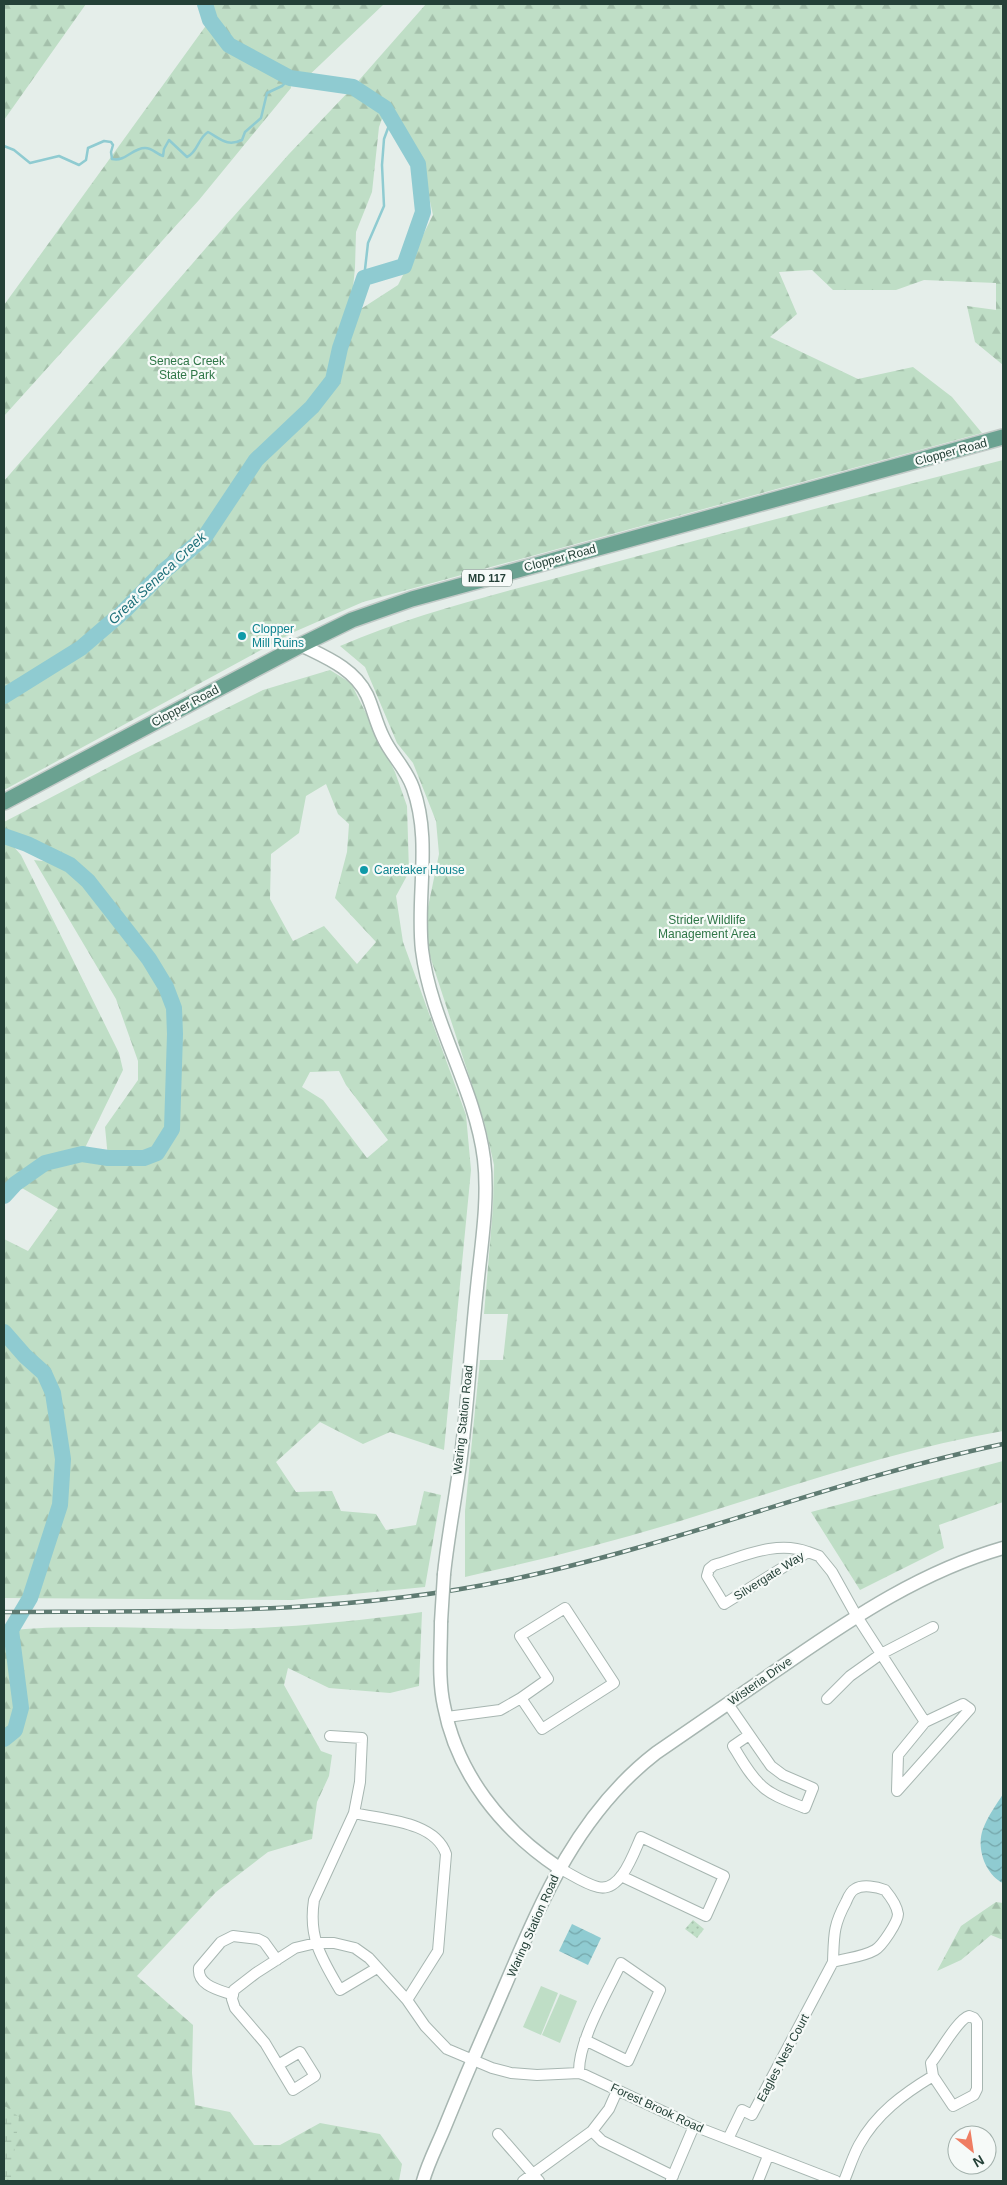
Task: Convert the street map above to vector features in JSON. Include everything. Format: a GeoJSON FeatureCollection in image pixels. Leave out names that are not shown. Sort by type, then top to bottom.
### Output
{"type":"FeatureCollection","features":[{"type":"Feature","properties":{"kind":"main road","name":"Clopper Road"},"geometry":{"type":"LineString","coordinates":[[4,802],[300,645],[352,620],[412,599],[1003,438]]}},
{"type":"Feature","properties":{"kind":"street","name":"Waring Station Road"},"geometry":{"type":"LineString","coordinates":[[300,645],[335,662],[350,673],[359,683],[366,694],[383,736],[403,766],[413,787],[422,830],[424,854],[421,934],[424,965],[432,997],[465,1084],[477,1124],[484,1162],[484,1207],[461,1457],[444,1574],[441,1622],[441,1685],[446,1717],[458,1754],[494,1812],[522,1840],[559,1868],[473,2060],[423,2181]]}},
{"type":"Feature","properties":{"kind":"street","name":"Silvergate Way"},"geometry":{"type":"LineString","coordinates":[[808,1552],[724,1604],[707,1576],[709,1569],[714,1564],[780,1546],[795,1547],[819,1556],[832,1572],[856,1615],[926,1722]]}},
{"type":"Feature","properties":{"kind":"street","name":"Wisteria Drive"},"geometry":{"type":"LineString","coordinates":[[559,1868],[598,1808],[633,1770],[856,1615],[930,1575],[1003,1548]]}},
{"type":"Feature","properties":{"kind":"street"},"geometry":{"type":"LineString","coordinates":[[446,1717],[500,1710],[548,1679],[520,1636],[564,1608],[614,1683],[542,1729],[521,1698]]}},
{"type":"Feature","properties":{"kind":"street"},"geometry":{"type":"LineString","coordinates":[[827,1698],[850,1676],[881,1654],[933,1627]]}},
{"type":"Feature","properties":{"kind":"street"},"geometry":{"type":"LineString","coordinates":[[728,1704],[749,1735],[770,1766],[783,1775],[813,1788],[805,1808],[762,1787],[750,1773],[733,1746],[749,1735]]}},
{"type":"Feature","properties":{"kind":"street"},"geometry":{"type":"LineString","coordinates":[[963,1704],[970,1709],[897,1791],[898,1755],[926,1722],[963,1704]]}},
{"type":"Feature","properties":{"kind":"street"},"geometry":{"type":"LineString","coordinates":[[330,1736],[362,1738],[360,1782],[354,1813],[314,1900],[312,1911],[316,1943],[319,1954],[340,1990],[377,1968]]}},
{"type":"Feature","properties":{"kind":"street"},"geometry":{"type":"LineString","coordinates":[[354,1813],[412,1826],[434,1836],[442,1845],[446,1854],[438,1951],[407,2000]]}},
{"type":"Feature","properties":{"kind":"street"},"geometry":{"type":"LineString","coordinates":[[559,1868],[599,1888],[609,1886],[621,1876],[641,1837],[724,1876],[706,1916],[621,1876]]}},
{"type":"Feature","properties":{"kind":"street","name":"Eagles Nest Court"},"geometry":{"type":"LineString","coordinates":[[728,2139],[742,2110],[752,2115],[833,1962],[835,1924],[850,1893],[855,1888],[861,1887],[878,1887],[885,1890],[898,1915],[883,1943],[878,1949],[833,1962]]}},
{"type":"Feature","properties":{"kind":"street"},"geometry":{"type":"LineString","coordinates":[[277,1960],[269,1947],[258,1939],[233,1936],[220,1942],[199,1968],[199,1973],[201,1979],[208,1985],[233,1995],[234,2008],[265,2043],[278,2066]]}},
{"type":"Feature","properties":{"kind":"street","name":"Forest Brook Road"},"geometry":{"type":"LineString","coordinates":[[233,1995],[234,1990],[246,1980],[295,1948],[316,1943],[334,1943],[355,1948],[369,1958],[407,2000],[425,2026],[447,2049],[492,2068],[518,2074],[579,2073],[694,2126],[836,2181]]}},
{"type":"Feature","properties":{"kind":"street"},"geometry":{"type":"LineString","coordinates":[[579,2073],[579,2063],[585,2040],[622,1963],[660,1990],[628,2061],[585,2040]]}},
{"type":"Feature","properties":{"kind":"street"},"geometry":{"type":"LineString","coordinates":[[969,2016],[974,2018],[976,2022],[977,2089],[974,2095],[952,2106],[932,2076],[931,2062],[944,2046],[958,2022],[969,2016]]}},
{"type":"Feature","properties":{"kind":"street"},"geometry":{"type":"LineString","coordinates":[[844,2181],[859,2145],[874,2124],[901,2096],[932,2076]]}},
{"type":"Feature","properties":{"kind":"street"},"geometry":{"type":"LineString","coordinates":[[523,2181],[592,2131],[609,2109],[617,2091]]}},
{"type":"Feature","properties":{"kind":"street"},"geometry":{"type":"LineString","coordinates":[[592,2131],[602,2141],[672,2178],[694,2126]]}},
{"type":"Feature","properties":{"kind":"street"},"geometry":{"type":"LineString","coordinates":[[498,2134],[539,2181]]}},
{"type":"Feature","properties":{"kind":"street"},"geometry":{"type":"LineString","coordinates":[[758,2181],[768,2156]]}},
{"type":"Feature","properties":{"kind":"green space"},"geometry":{"type":"Polygon","coordinates":[[[4,4],[86,4],[4,120],[4,4]]]}},
{"type":"Feature","properties":{"kind":"green space"},"geometry":{"type":"Polygon","coordinates":[[[205,4],[384,4],[303,81],[290,79],[291,88],[199,200],[4,416],[4,305],[210,20],[205,4]]]}},
{"type":"Feature","properties":{"kind":"green space","name":"Seneca Creek State Park"},"geometry":{"type":"Polygon","coordinates":[[[426,4],[1003,4],[1003,365],[975,342],[967,306],[996,310],[996,283],[924,280],[896,290],[833,290],[812,270],[779,272],[797,314],[770,337],[858,379],[913,367],[952,397],[982,433],[363,602],[294,632],[4,790],[4,481],[225,226],[289,154],[353,87],[426,4]],[[386,108],[379,127],[372,192],[356,232],[355,268],[350,316],[398,285],[433,215],[423,170],[416,149],[386,108]]]}},
{"type":"Feature","properties":{"kind":"green space","name":"Strider Wildlife Management Area"},"geometry":{"type":"Polygon","coordinates":[[[1003,460],[1003,1431],[961,1439],[879,1460],[648,1531],[465,1577],[465,1511],[480,1360],[503,1360],[508,1314],[484,1314],[493,1207],[494,1165],[485,1125],[426,944],[428,907],[439,854],[436,821],[413,763],[397,743],[365,667],[340,646],[436,611],[1003,460]]]}},
{"type":"Feature","properties":{"kind":"green space"},"geometry":{"type":"Polygon","coordinates":[[[330,670],[351,683],[395,772],[407,806],[409,872],[396,896],[403,942],[466,1115],[471,1170],[444,1450],[390,1432],[363,1444],[320,1422],[276,1462],[296,1492],[332,1491],[341,1511],[376,1514],[386,1530],[416,1525],[424,1491],[441,1495],[425,1587],[292,1600],[4,1598],[4,1239],[28,1251],[58,1209],[15,1184],[4,1196],[4,822],[132,755],[263,690],[330,670]],[[326,784],[306,796],[299,833],[271,854],[270,899],[293,941],[324,926],[357,964],[376,942],[335,898],[347,852],[349,824],[338,814],[326,784]],[[6,838],[21,855],[119,1053],[123,1070],[82,1154],[108,1158],[105,1127],[138,1080],[138,1061],[116,999],[34,860],[68,864],[27,844],[6,838]],[[339,1071],[310,1072],[302,1087],[323,1100],[367,1158],[388,1140],[346,1085],[339,1071]]]}},
{"type":"Feature","properties":{"kind":"green space"},"geometry":{"type":"Polygon","coordinates":[[[1003,1461],[1003,1502],[939,1525],[944,1548],[860,1590],[811,1512],[1003,1461]]]}},
{"type":"Feature","properties":{"kind":"green space"},"geometry":{"type":"Polygon","coordinates":[[[422,1612],[419,1686],[390,1693],[329,1688],[288,1668],[284,1685],[321,1751],[332,1755],[329,1776],[317,1802],[312,1839],[268,1852],[216,1892],[137,1976],[193,2025],[192,2073],[195,2105],[230,2112],[254,2145],[280,2145],[320,2123],[380,2134],[402,2164],[399,2181],[4,2181],[4,1631],[61,1627],[256,1628],[327,1623],[422,1612]]]}},
{"type":"Feature","properties":{"kind":"green space"},"geometry":{"type":"Polygon","coordinates":[[[996,1902],[1003,1903],[1003,1940],[991,1935],[961,1960],[937,1971],[961,1926],[996,1902]]]}},
{"type":"Feature","properties":{"kind":"green space"},"geometry":{"type":"Polygon","coordinates":[[[693,1920],[704,1929],[697,1938],[685,1929],[693,1920]]]}},
{"type":"Feature","properties":{"kind":"green space"},"geometry":{"type":"Polygon","coordinates":[[[541,1986],[558,1993],[541,2035],[523,2027],[541,1986]]]}},
{"type":"Feature","properties":{"kind":"green space"},"geometry":{"type":"Polygon","coordinates":[[[560,1994],[577,2001],[560,2043],[542,2035],[560,1994]]]}},
{"type":"Feature","properties":{"kind":"green space"},"geometry":{"type":"Polygon","coordinates":[[[4,2105],[19,2117],[11,2178],[4,2181],[4,2105]]]}},
{"type":"Feature","properties":{"kind":"water"},"geometry":{"type":"Polygon","coordinates":[[[1003,1794],[1003,1883],[987,1867],[982,1852],[981,1836],[985,1824],[1003,1794]]]}},
{"type":"Feature","properties":{"kind":"water"},"geometry":{"type":"Polygon","coordinates":[[[572,1924],[601,1938],[588,1965],[559,1951],[572,1924]]]}},
{"type":"Feature","properties":{"kind":"waterway","name":"Great Seneca Creek"},"geometry":{"type":"LineString","coordinates":[[4,696],[81,648],[123,612],[165,570],[204,538],[256,460],[312,407],[333,380],[340,348],[364,278],[404,266],[423,212],[418,164],[385,108],[353,87],[290,78],[229,45],[210,20],[205,4]]}},
{"type":"Feature","properties":{"kind":"waterway"},"geometry":{"type":"LineString","coordinates":[[4,146],[14,150],[30,163],[59,156],[79,165],[86,160],[88,148],[104,141],[111,142],[113,145],[112,159],[121,159],[136,150],[145,148],[163,156],[164,149],[169,140],[187,157],[194,152],[208,132],[232,143],[242,140],[245,132],[261,118],[267,93],[282,86],[290,78]]}},
{"type":"Feature","properties":{"kind":"waterway","name":"Great Seneca Creek"},"geometry":{"type":"LineString","coordinates":[[364,278],[368,243],[384,206],[382,165],[384,139],[391,120]]}},
{"type":"Feature","properties":{"kind":"waterway","name":"Great Seneca Creek"},"geometry":{"type":"LineString","coordinates":[[4,836],[27,844],[70,865],[88,881],[149,959],[166,987],[174,1008],[175,1034],[172,1129],[157,1153],[144,1158],[108,1158],[82,1154],[45,1163],[15,1184],[4,1196]]}},
{"type":"Feature","properties":{"kind":"waterway","name":"Great Seneca Creek"},"geometry":{"type":"LineString","coordinates":[[4,1332],[25,1356],[44,1373],[53,1393],[63,1459],[60,1505],[30,1598],[11,1630],[21,1708],[15,1730],[4,1739]]}},
{"type":"Feature","properties":{"kind":"railway"},"geometry":{"type":"LineString","coordinates":[[4,1612],[257,1609],[383,1600],[446,1591],[572,1566],[879,1475],[1003,1444]]}},
{"type":"Feature","properties":{"kind":"place","name":"Clopper Mill Ruins"},"geometry":{"type":"Point","coordinates":[242,636]}},
{"type":"Feature","properties":{"kind":"place","name":"Caretaker House"},"geometry":{"type":"Point","coordinates":[364,870]}}]}
